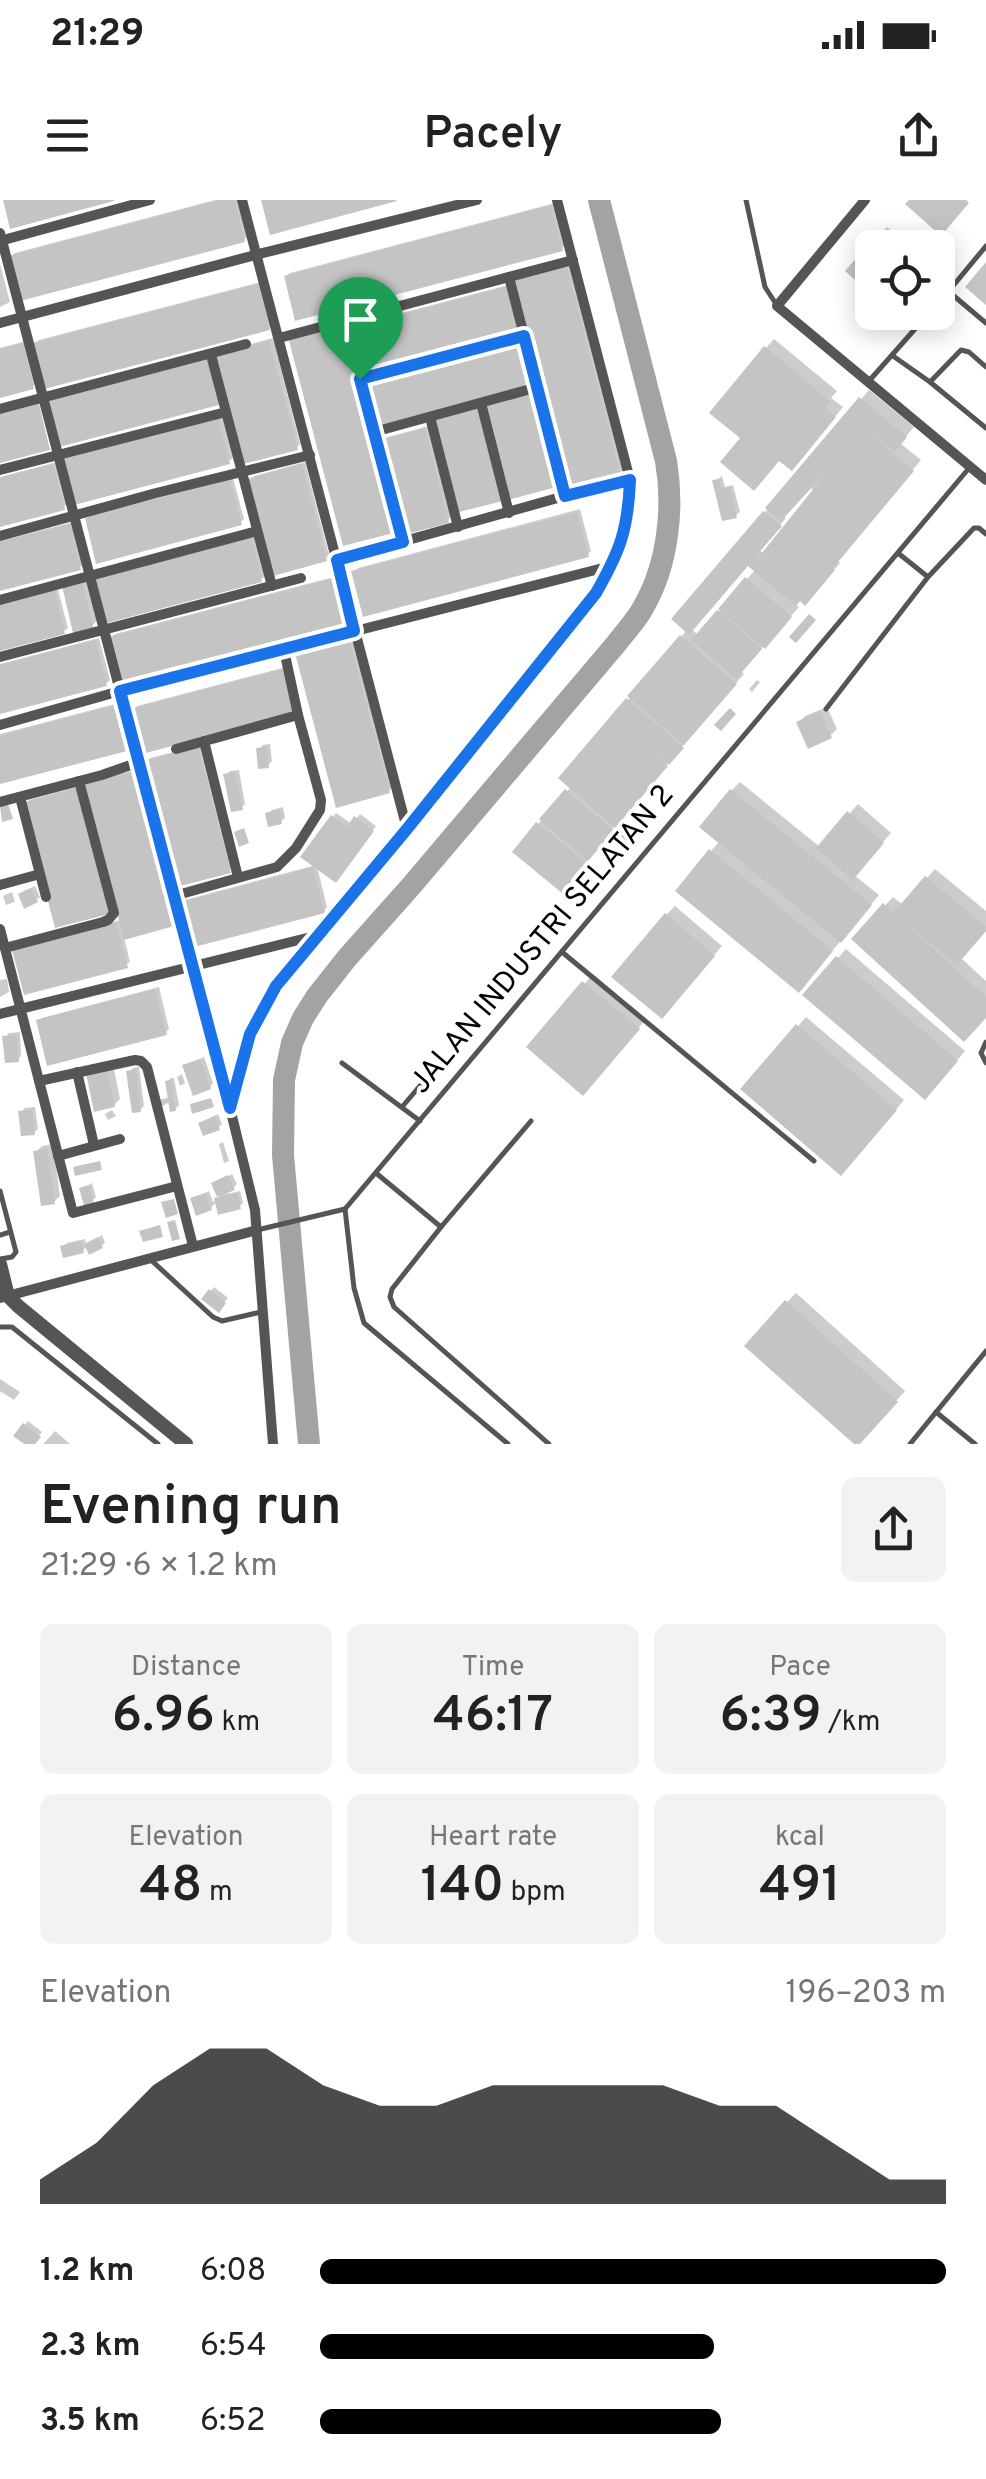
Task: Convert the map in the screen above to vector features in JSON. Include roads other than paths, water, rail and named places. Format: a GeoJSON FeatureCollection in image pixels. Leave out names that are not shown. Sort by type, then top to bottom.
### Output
{"type":"FeatureCollection","features":[{"type":"Feature","properties":{"kind":"street"},"geometry":{"type":"LineString","coordinates":[[150,200],[1,238],[262,1229],[262,1312],[273,1444]]}},
{"type":"Feature","properties":{"kind":"street"},"geometry":{"type":"LineString","coordinates":[[242,200],[407,829]]}},
{"type":"Feature","properties":{"kind":"street"},"geometry":{"type":"LineString","coordinates":[[0,323],[477,200]]}},
{"type":"Feature","properties":{"kind":"street"},"geometry":{"type":"LineString","coordinates":[[230,1108],[250,1034],[276,986],[596,593],[626,530],[630,480],[557,200]]}},
{"type":"Feature","properties":{"kind":"street"},"geometry":{"type":"LineString","coordinates":[[865,200],[777,306],[986,480]]}},
{"type":"Feature","properties":{"kind":"street"},"geometry":{"type":"LineString","coordinates":[[279,338],[573,260]]}},
{"type":"Feature","properties":{"kind":"street"},"geometry":{"type":"LineString","coordinates":[[509,277],[565,496]]}},
{"type":"Feature","properties":{"kind":"street"},"geometry":{"type":"LineString","coordinates":[[346,320],[403,542]]}},
{"type":"Feature","properties":{"kind":"street"},"geometry":{"type":"LineString","coordinates":[[360,379],[524,336]]}},
{"type":"Feature","properties":{"kind":"street"},"geometry":{"type":"LineString","coordinates":[[0,410],[246,344]]}},
{"type":"Feature","properties":{"kind":"street"},"geometry":{"type":"LineString","coordinates":[[211,355],[272,586]]}},
{"type":"Feature","properties":{"kind":"street"},"geometry":{"type":"LineString","coordinates":[[374,432],[538,388]]}},
{"type":"Feature","properties":{"kind":"street"},"geometry":{"type":"LineString","coordinates":[[482,404],[509,513]]}},
{"type":"Feature","properties":{"kind":"street"},"geometry":{"type":"LineString","coordinates":[[0,470],[226,412]]}},
{"type":"Feature","properties":{"kind":"street"},"geometry":{"type":"LineString","coordinates":[[430,417],[458,527]]}},
{"type":"Feature","properties":{"kind":"street"},"geometry":{"type":"LineString","coordinates":[[0,536],[156,492],[310,455]]}},
{"type":"Feature","properties":{"kind":"street"},"geometry":{"type":"LineString","coordinates":[[337,560],[630,480]]}},
{"type":"Feature","properties":{"kind":"street"},"geometry":{"type":"LineString","coordinates":[[0,600],[257,531]]}},
{"type":"Feature","properties":{"kind":"street"},"geometry":{"type":"LineString","coordinates":[[0,725],[612,566]]}},
{"type":"Feature","properties":{"kind":"street"},"geometry":{"type":"LineString","coordinates":[[0,657],[301,578]]}},
{"type":"Feature","properties":{"kind":"street"},"geometry":{"type":"LineString","coordinates":[[174,896],[277,866],[296,848],[320,810],[321,800],[284,650]]}},
{"type":"Feature","properties":{"kind":"street"},"geometry":{"type":"LineString","coordinates":[[176,749],[298,716]]}},
{"type":"Feature","properties":{"kind":"street"},"geometry":{"type":"LineString","coordinates":[[204,741],[238,878]]}},
{"type":"Feature","properties":{"kind":"street"},"geometry":{"type":"LineString","coordinates":[[0,802],[139,762]]}},
{"type":"Feature","properties":{"kind":"street"},"geometry":{"type":"LineString","coordinates":[[5,948],[108,920],[114,913],[79,781]]}},
{"type":"Feature","properties":{"kind":"street"},"geometry":{"type":"LineString","coordinates":[[20,797],[46,897]]}},
{"type":"Feature","properties":{"kind":"street"},"geometry":{"type":"LineString","coordinates":[[0,885],[40,874]]}},
{"type":"Feature","properties":{"kind":"street"},"geometry":{"type":"LineString","coordinates":[[0,929],[73,1212],[178,1186]]}},
{"type":"Feature","properties":{"kind":"street"},"geometry":{"type":"LineString","coordinates":[[0,1014],[316,936]]}},
{"type":"Feature","properties":{"kind":"street"},"geometry":{"type":"LineString","coordinates":[[39,1080],[135,1060],[148,1067],[193,1246]]}},
{"type":"Feature","properties":{"kind":"street"},"geometry":{"type":"LineString","coordinates":[[77,1072],[94,1144]]}},
{"type":"Feature","properties":{"kind":"street"},"geometry":{"type":"LineString","coordinates":[[58,1156],[120,1138]]}},
{"type":"Feature","properties":{"kind":"street"},"geometry":{"type":"LineString","coordinates":[[4,1297],[262,1229]]}},
{"type":"Feature","properties":{"kind":"street"},"geometry":{"type":"LineString","coordinates":[[0,1262],[4,1297],[186,1444]]}},
{"type":"Feature","properties":{"kind":"lane"},"geometry":{"type":"LineString","coordinates":[[746,200],[765,287],[777,306]]}},
{"type":"Feature","properties":{"kind":"lane"},"geometry":{"type":"LineString","coordinates":[[955,283],[986,246]]}},
{"type":"Feature","properties":{"kind":"lane"},"geometry":{"type":"LineString","coordinates":[[955,297],[986,323]]}},
{"type":"Feature","properties":{"kind":"lane"},"geometry":{"type":"LineString","coordinates":[[868,382],[915,330]]}},
{"type":"Feature","properties":{"kind":"lane"},"geometry":{"type":"LineString","coordinates":[[930,382],[961,350],[986,367]]}},
{"type":"Feature","properties":{"kind":"lane"},"geometry":{"type":"LineString","coordinates":[[893,356],[986,428]]}},
{"type":"Feature","properties":{"kind":"lane","name":"JALAN INDUSTRI SELATAN 2"},"geometry":{"type":"LineString","coordinates":[[345,1209],[970,467]]}},
{"type":"Feature","properties":{"kind":"lane"},"geometry":{"type":"LineString","coordinates":[[826,709],[928,577],[974,528],[986,534]]}},
{"type":"Feature","properties":{"kind":"lane"},"geometry":{"type":"LineString","coordinates":[[898,553],[928,577]]}},
{"type":"Feature","properties":{"kind":"lane"},"geometry":{"type":"LineString","coordinates":[[562,952],[814,1161]]}},
{"type":"Feature","properties":{"kind":"lane"},"geometry":{"type":"LineString","coordinates":[[986,1042],[981,1053],[986,1063]]}},
{"type":"Feature","properties":{"kind":"lane"},"geometry":{"type":"LineString","coordinates":[[402,1107],[441,1061]]}},
{"type":"Feature","properties":{"kind":"lane"},"geometry":{"type":"LineString","coordinates":[[342,1063],[420,1121]]}},
{"type":"Feature","properties":{"kind":"lane"},"geometry":{"type":"LineString","coordinates":[[531,1121],[441,1227],[392,1289],[390,1297],[394,1307],[550,1444]]}},
{"type":"Feature","properties":{"kind":"lane"},"geometry":{"type":"LineString","coordinates":[[376,1173],[441,1227]]}},
{"type":"Feature","properties":{"kind":"lane"},"geometry":{"type":"LineString","coordinates":[[0,1191],[14,1254],[0,1262]]}},
{"type":"Feature","properties":{"kind":"lane"},"geometry":{"type":"LineString","coordinates":[[262,1229],[345,1209],[354,1288],[364,1323],[508,1444]]}},
{"type":"Feature","properties":{"kind":"lane"},"geometry":{"type":"LineString","coordinates":[[0,1235],[10,1232]]}},
{"type":"Feature","properties":{"kind":"lane"},"geometry":{"type":"LineString","coordinates":[[149,1258],[213,1317],[222,1321],[262,1312]]}},
{"type":"Feature","properties":{"kind":"lane"},"geometry":{"type":"LineString","coordinates":[[0,1326],[12,1327],[158,1444]]}},
{"type":"Feature","properties":{"kind":"lane"},"geometry":{"type":"LineString","coordinates":[[910,1444],[986,1352]]}},
{"type":"Feature","properties":{"kind":"lane"},"geometry":{"type":"LineString","coordinates":[[936,1412],[975,1444]]}},
{"type":"Feature","properties":{"kind":"waterway"},"geometry":{"type":"LineString","coordinates":[[309,1444],[283,1155],[284,1080],[292,1043],[317,996],[347,958],[634,621],[652,590],[664,554],[669,516],[666,461],[599,200]]}}]}
